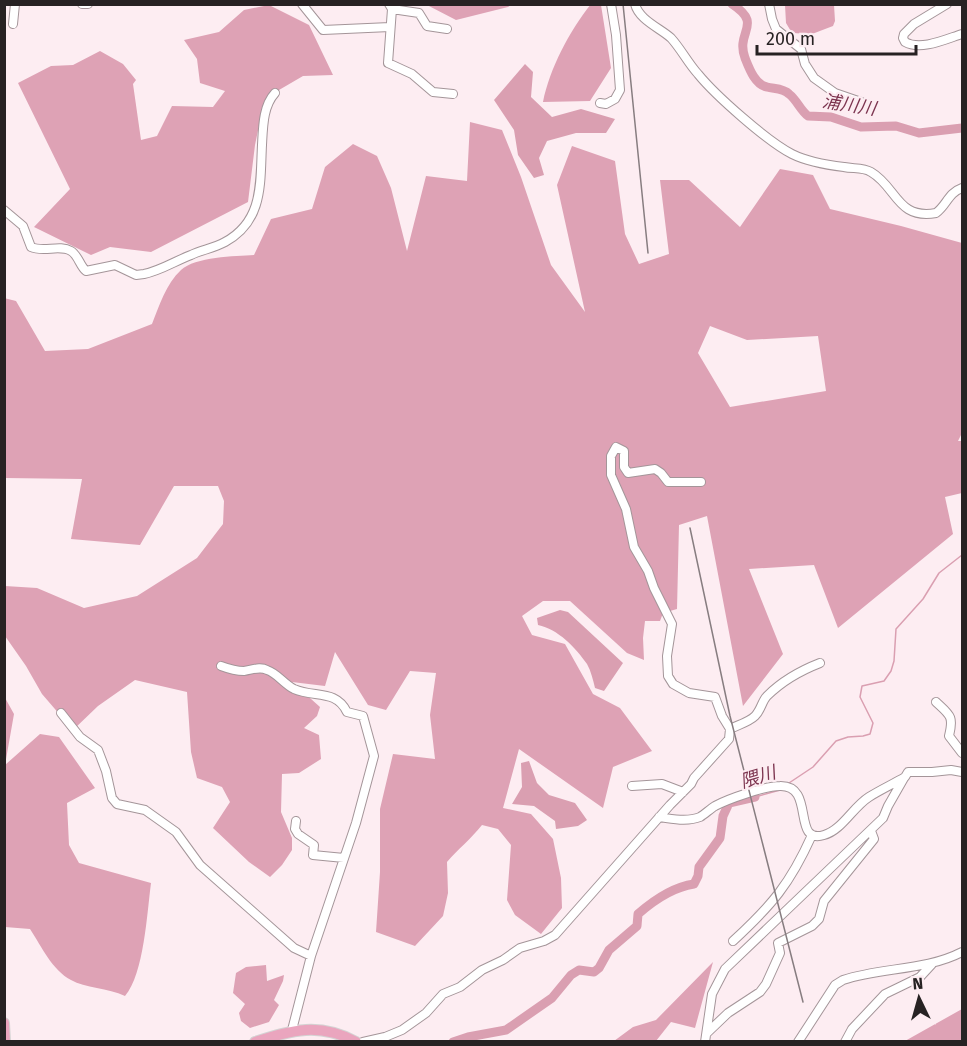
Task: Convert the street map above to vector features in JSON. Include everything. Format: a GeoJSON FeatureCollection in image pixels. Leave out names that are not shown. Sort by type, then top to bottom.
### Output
{"type":"FeatureCollection","features":[{"type":"Feature","properties":{"kind":"main road"},"geometry":{"type":"LineString","coordinates":[[4,1023],[5,1041]]}},
{"type":"Feature","properties":{"kind":"main road"},"geometry":{"type":"LineString","coordinates":[[255,1041],[292,1030],[323,1030],[345,1035],[356,1041]]}},
{"type":"Feature","properties":{"kind":"street"},"geometry":{"type":"LineString","coordinates":[[13,24],[15,4]]}},
{"type":"Feature","properties":{"kind":"street"},"geometry":{"type":"LineString","coordinates":[[82,4],[88,4]]}},
{"type":"Feature","properties":{"kind":"street"},"geometry":{"type":"LineString","coordinates":[[302,4],[323,30],[390,27]]}},
{"type":"Feature","properties":{"kind":"street"},"geometry":{"type":"LineString","coordinates":[[600,103],[606,104],[615,99],[620,90],[611,4]]}},
{"type":"Feature","properties":{"kind":"street"},"geometry":{"type":"LineString","coordinates":[[635,4],[636,10],[669,37],[709,87],[758,130],[791,153],[814,162],[870,171],[905,208],[920,214],[933,214],[940,211],[952,192],[963,188]]}},
{"type":"Feature","properties":{"kind":"street"},"geometry":{"type":"LineString","coordinates":[[769,4],[776,29],[801,49],[805,64],[814,78],[835,93],[867,105]]}},
{"type":"Feature","properties":{"kind":"street"},"geometry":{"type":"LineString","coordinates":[[947,4],[907,30],[903,38],[904,42],[915,45],[928,44],[963,34]]}},
{"type":"Feature","properties":{"kind":"street"},"geometry":{"type":"LineString","coordinates":[[447,29],[427,26],[419,13],[391,7],[388,63],[412,74],[433,92],[453,94]]}},
{"type":"Feature","properties":{"kind":"street"},"geometry":{"type":"LineString","coordinates":[[4,210],[23,226],[31,247],[40,250],[69,250],[75,254],[86,271],[115,265],[136,274],[144,274],[219,244],[233,237],[243,227],[256,207],[263,125],[268,105],[275,93]]}},
{"type":"Feature","properties":{"kind":"street"},"geometry":{"type":"LineString","coordinates":[[363,1041],[385,1037],[402,1030],[426,1013],[443,994],[460,987],[482,970],[503,960],[520,948],[544,941],[555,934],[729,740],[730,729],[715,697],[689,693],[673,684],[668,676],[667,656],[672,624],[648,571],[634,547],[626,509],[611,475],[611,456],[616,447],[624,451],[624,467],[628,473],[656,470],[668,482],[701,482]]}},
{"type":"Feature","properties":{"kind":"street"},"geometry":{"type":"LineString","coordinates":[[730,729],[754,718],[765,697],[780,685],[807,668],[820,663]]}},
{"type":"Feature","properties":{"kind":"street"},"geometry":{"type":"LineString","coordinates":[[221,666],[237,671],[259,668],[269,670],[291,687],[336,698],[347,712],[363,716],[374,756],[366,789],[311,956],[292,1030]]}},
{"type":"Feature","properties":{"kind":"street"},"geometry":{"type":"LineString","coordinates":[[936,702],[952,718],[950,736],[963,753]]}},
{"type":"Feature","properties":{"kind":"street"},"geometry":{"type":"LineString","coordinates":[[60,713],[80,737],[98,750],[112,798],[117,804],[145,810],[176,832],[200,865],[294,948],[311,956]]}},
{"type":"Feature","properties":{"kind":"street"},"geometry":{"type":"LineString","coordinates":[[706,1037],[712,994],[735,957],[871,831],[883,818],[908,772],[951,770],[963,772]]}},
{"type":"Feature","properties":{"kind":"street"},"geometry":{"type":"LineString","coordinates":[[659,818],[699,817],[728,800],[785,787],[797,793],[801,799],[805,829],[812,835],[821,836],[828,834],[868,798],[905,777]]}},
{"type":"Feature","properties":{"kind":"street"},"geometry":{"type":"LineString","coordinates":[[632,786],[662,784],[683,792]]}},
{"type":"Feature","properties":{"kind":"street"},"geometry":{"type":"LineString","coordinates":[[296,821],[295,830],[298,834],[314,845],[313,855],[344,858]]}},
{"type":"Feature","properties":{"kind":"street"},"geometry":{"type":"LineString","coordinates":[[706,1037],[728,1013],[760,992],[780,952],[778,943],[812,926],[819,919],[824,901],[874,839],[871,831]]}},
{"type":"Feature","properties":{"kind":"street"},"geometry":{"type":"LineString","coordinates":[[733,941],[767,910],[787,884],[812,835]]}},
{"type":"Feature","properties":{"kind":"street"},"geometry":{"type":"LineString","coordinates":[[798,1041],[835,986],[843,980],[932,964],[948,960],[963,952]]}},
{"type":"Feature","properties":{"kind":"street"},"geometry":{"type":"LineString","coordinates":[[845,1041],[852,1029],[885,994],[920,977],[932,964]]}},
{"type":"Feature","properties":{"kind":"shaded area"},"geometry":{"type":"Polygon","coordinates":[[[591,4],[601,5],[611,68],[590,101],[543,102],[550,76],[561,51],[591,4]]]}},
{"type":"Feature","properties":{"kind":"shaded area"},"geometry":{"type":"Polygon","coordinates":[[[269,5],[309,25],[333,75],[303,76],[279,90],[263,106],[255,145],[248,202],[151,252],[110,247],[91,255],[34,227],[70,189],[18,83],[51,66],[73,65],[100,51],[123,64],[136,80],[133,84],[141,140],[157,136],[172,106],[213,107],[225,91],[200,83],[197,59],[184,40],[219,32],[244,10],[269,5]]]}},
{"type":"Feature","properties":{"kind":"shaded area"},"geometry":{"type":"Polygon","coordinates":[[[427,5],[511,5],[456,20],[427,5]]]}},
{"type":"Feature","properties":{"kind":"shaded area"},"geometry":{"type":"Polygon","coordinates":[[[785,5],[834,5],[835,21],[833,26],[812,34],[792,33],[786,23],[785,5]]]}},
{"type":"Feature","properties":{"kind":"shaded area"},"geometry":{"type":"Polygon","coordinates":[[[525,64],[533,72],[531,97],[552,117],[581,109],[615,119],[606,133],[576,133],[547,141],[539,158],[544,175],[534,178],[518,155],[514,130],[494,100],[525,64]]]}},
{"type":"Feature","properties":{"kind":"shaded area"},"geometry":{"type":"Polygon","coordinates":[[[470,122],[502,130],[521,177],[551,265],[585,312],[557,185],[572,146],[615,161],[625,234],[639,264],[669,254],[660,180],[689,180],[740,227],[780,169],[813,175],[830,209],[962,243],[962,433],[958,441],[962,441],[962,493],[945,497],[953,534],[838,628],[814,565],[749,569],[783,654],[743,706],[707,516],[679,525],[677,609],[663,613],[660,621],[645,621],[644,660],[627,653],[570,601],[543,601],[522,616],[532,635],[565,644],[593,694],[620,708],[652,751],[613,767],[603,808],[519,749],[503,808],[531,814],[553,839],[561,878],[562,908],[541,934],[515,915],[507,900],[511,845],[498,829],[482,825],[447,862],[448,893],[443,916],[415,946],[376,932],[380,872],[380,809],[393,754],[435,759],[430,715],[436,673],[410,671],[386,710],[368,705],[335,652],[325,686],[292,682],[320,707],[317,716],[304,728],[319,735],[321,759],[299,773],[282,774],[281,812],[292,838],[292,850],[270,877],[249,862],[213,828],[230,802],[222,787],[197,778],[191,752],[187,692],[135,680],[98,706],[73,730],[42,694],[5,636],[5,586],[37,588],[84,608],[137,596],[197,558],[223,524],[224,501],[218,486],[174,486],[140,545],[71,539],[82,479],[5,478],[4,298],[16,301],[45,351],[88,349],[152,324],[171,282],[187,266],[216,258],[254,255],[271,219],[312,209],[325,167],[353,144],[377,156],[391,188],[407,251],[426,176],[467,181],[470,122]],[[710,326],[698,353],[730,407],[826,391],[818,336],[747,340],[710,326]]]}},
{"type":"Feature","properties":{"kind":"shaded area"},"geometry":{"type":"Polygon","coordinates":[[[560,610],[568,612],[623,663],[604,691],[595,688],[587,664],[572,646],[553,631],[538,625],[537,618],[560,610]]]}},
{"type":"Feature","properties":{"kind":"shaded area"},"geometry":{"type":"Polygon","coordinates":[[[4,696],[14,714],[5,765],[40,734],[59,737],[95,788],[67,803],[69,845],[79,863],[151,883],[141,958],[137,973],[125,996],[83,985],[64,976],[53,964],[30,929],[5,927],[4,696]]]}},
{"type":"Feature","properties":{"kind":"shaded area"},"geometry":{"type":"Polygon","coordinates":[[[529,761],[537,783],[549,795],[575,803],[587,820],[578,826],[556,829],[555,821],[534,806],[512,804],[522,787],[521,763],[529,761]]]}},
{"type":"Feature","properties":{"kind":"shaded area"},"geometry":{"type":"Polygon","coordinates":[[[713,962],[695,1028],[671,1022],[656,1041],[614,1041],[633,1027],[656,1020],[713,962]]]}},
{"type":"Feature","properties":{"kind":"shaded area"},"geometry":{"type":"Polygon","coordinates":[[[266,965],[267,981],[284,975],[274,1000],[279,1005],[269,1022],[250,1028],[241,1021],[239,1013],[245,1004],[233,993],[236,973],[246,967],[266,965]]]}},
{"type":"Feature","properties":{"kind":"shaded area"},"geometry":{"type":"Polygon","coordinates":[[[962,1009],[962,1041],[905,1041],[962,1009]]]}},
{"type":"Feature","properties":{"kind":"waterway","name":"浦川川"},"geometry":{"type":"LineString","coordinates":[[732,4],[741,11],[748,23],[743,49],[753,76],[763,86],[787,92],[808,116],[831,117],[861,127],[896,126],[919,133],[962,128]]}},
{"type":"Feature","properties":{"kind":"waterway","name":"隈川"},"geometry":{"type":"LineString","coordinates":[[789,783],[813,767],[836,741],[870,734],[873,723],[860,697],[862,686],[884,681],[894,661],[896,629],[923,599],[939,573],[962,555]]}},
{"type":"Feature","properties":{"kind":"waterway","name":"隈川"},"geometry":{"type":"LineString","coordinates":[[755,797],[780,790]]}},
{"type":"Feature","properties":{"kind":"waterway","name":"隈川"},"geometry":{"type":"LineString","coordinates":[[453,1042],[506,1030],[552,998],[571,975],[579,970],[594,972],[599,968],[609,950],[637,926],[638,914],[664,895],[694,884],[699,867],[720,838],[723,816],[729,803],[755,797]]}},
{"type":"Feature","properties":{"kind":"railway"},"geometry":{"type":"LineString","coordinates":[[623,4],[648,253]]}},
{"type":"Feature","properties":{"kind":"railway"},"geometry":{"type":"LineString","coordinates":[[690,528],[730,716],[803,1002]]}}]}
